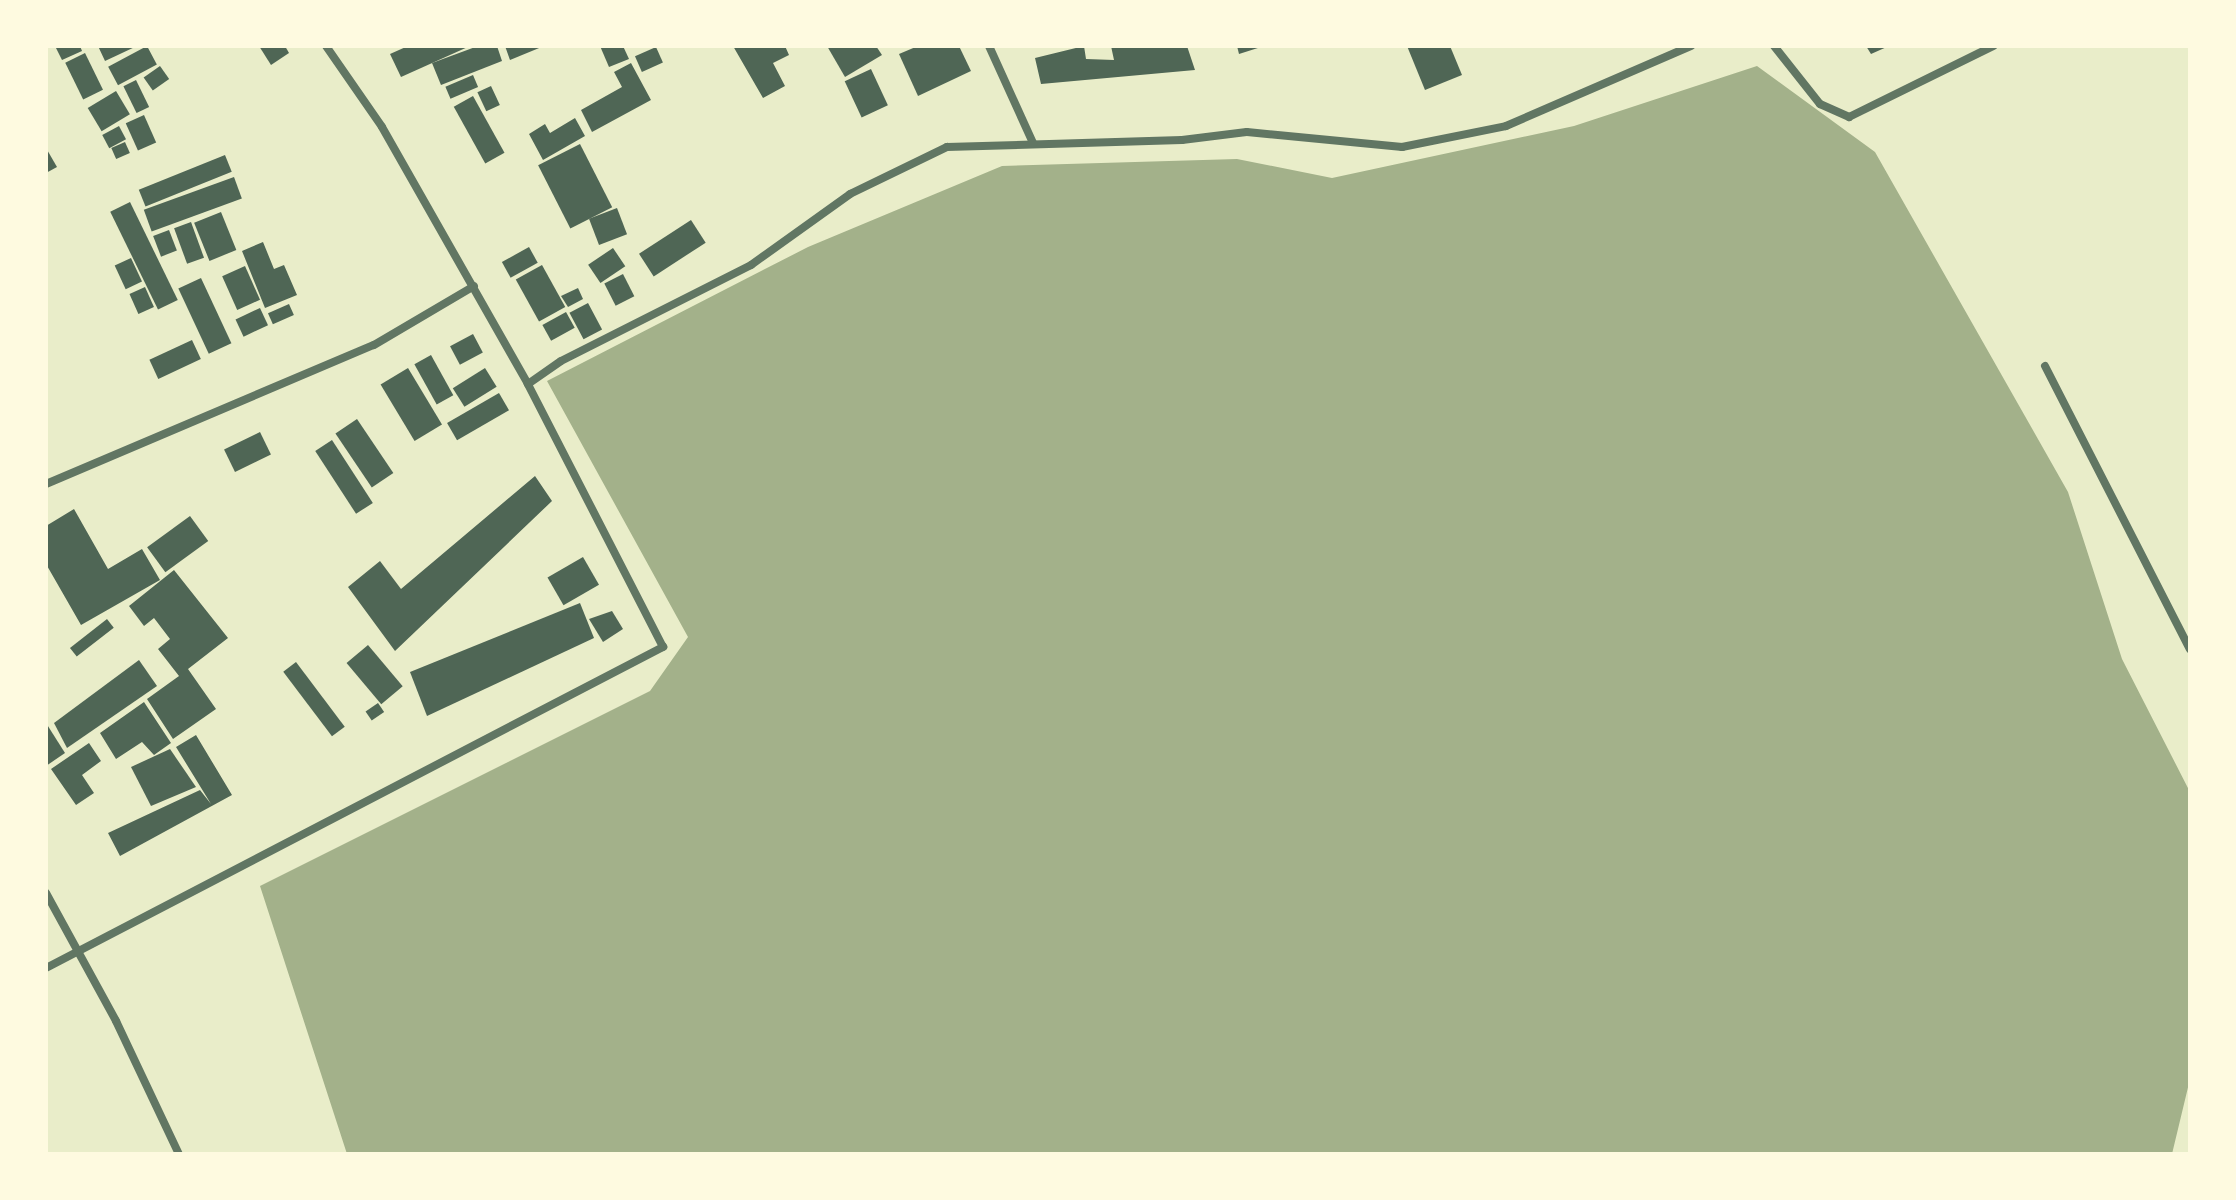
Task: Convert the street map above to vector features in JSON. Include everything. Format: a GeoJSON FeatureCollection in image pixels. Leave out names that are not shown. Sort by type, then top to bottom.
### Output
{"type":"FeatureCollection","features":[{"type":"Feature","properties":{"kind":"street"},"geometry":{"type":"LineString","coordinates":[[46,968],[79,954],[663,647],[474,286],[382,127],[326,46]]}},
{"type":"Feature","properties":{"kind":"street"},"geometry":{"type":"LineString","coordinates":[[989,46],[1033,143]]}},
{"type":"Feature","properties":{"kind":"street"},"geometry":{"type":"LineString","coordinates":[[528,384],[561,361],[751,265],[850,194],[947,147],[1182,140],[1247,132],[1402,147],[1506,126],[1691,46]]}},
{"type":"Feature","properties":{"kind":"street"},"geometry":{"type":"LineString","coordinates":[[1774,46],[1820,104],[1849,117],[1993,46]]}},
{"type":"Feature","properties":{"kind":"street"},"geometry":{"type":"LineString","coordinates":[[46,484],[374,345],[474,286]]}},
{"type":"Feature","properties":{"kind":"street"},"geometry":{"type":"LineString","coordinates":[[2045,366],[2190,649]]}},
{"type":"Feature","properties":{"kind":"street"},"geometry":{"type":"LineString","coordinates":[[46,893],[179,1154]]}},
{"type":"Feature","properties":{"kind":"shaded area"},"geometry":{"type":"Polygon","coordinates":[[[1757,66],[1875,152],[2068,492],[2122,659],[2190,792],[2190,1079],[2172,1154],[347,1154],[260,886],[650,691],[688,637],[547,381],[808,247],[1002,166],[1237,159],[1332,178],[1574,126],[1757,66]]]}},
{"type":"Feature","properties":{"kind":"building"},"geometry":{"type":"Polygon","coordinates":[[[55,46],[80,46],[82,51],[62,60],[55,46]]]}},
{"type":"Feature","properties":{"kind":"building"},"geometry":{"type":"Polygon","coordinates":[[[98,46],[137,46],[105,61],[98,46]]]}},
{"type":"Feature","properties":{"kind":"building"},"geometry":{"type":"Polygon","coordinates":[[[147,46],[157,65],[118,85],[108,67],[147,46]]]}},
{"type":"Feature","properties":{"kind":"building"},"geometry":{"type":"Polygon","coordinates":[[[259,46],[285,46],[289,53],[271,65],[259,46]]]}},
{"type":"Feature","properties":{"kind":"building"},"geometry":{"type":"Polygon","coordinates":[[[408,46],[470,46],[401,77],[390,54],[408,46]]]}},
{"type":"Feature","properties":{"kind":"building"},"geometry":{"type":"Polygon","coordinates":[[[478,46],[497,46],[502,61],[441,85],[432,63],[478,46]]]}},
{"type":"Feature","properties":{"kind":"building"},"geometry":{"type":"Polygon","coordinates":[[[505,46],[544,46],[510,60],[505,46]]]}},
{"type":"Feature","properties":{"kind":"building"},"geometry":{"type":"Polygon","coordinates":[[[600,46],[623,46],[629,59],[609,67],[600,46]]]}},
{"type":"Feature","properties":{"kind":"building"},"geometry":{"type":"Polygon","coordinates":[[[733,46],[785,46],[789,55],[773,63],[785,86],[763,98],[733,46]]]}},
{"type":"Feature","properties":{"kind":"building"},"geometry":{"type":"Polygon","coordinates":[[[827,46],[876,46],[882,55],[845,77],[827,46]]]}},
{"type":"Feature","properties":{"kind":"building"},"geometry":{"type":"Polygon","coordinates":[[[918,46],[959,46],[971,71],[918,96],[899,54],[918,46]]]}},
{"type":"Feature","properties":{"kind":"building"},"geometry":{"type":"Polygon","coordinates":[[[1084,46],[1086,59],[1114,60],[1111,46],[1187,46],[1195,70],[1041,84],[1035,58],[1084,46]]]}},
{"type":"Feature","properties":{"kind":"building"},"geometry":{"type":"Polygon","coordinates":[[[1237,46],[1261,46],[1261,47],[1239,54],[1237,46]]]}},
{"type":"Feature","properties":{"kind":"building"},"geometry":{"type":"Polygon","coordinates":[[[1407,46],[1450,46],[1462,75],[1425,90],[1407,46]]]}},
{"type":"Feature","properties":{"kind":"building"},"geometry":{"type":"Polygon","coordinates":[[[1866,46],[1889,46],[1871,54],[1866,46]]]}},
{"type":"Feature","properties":{"kind":"building"},"geometry":{"type":"Polygon","coordinates":[[[656,47],[663,63],[642,72],[635,56],[656,47]]]}},
{"type":"Feature","properties":{"kind":"building"},"geometry":{"type":"Polygon","coordinates":[[[85,53],[103,90],[83,99],[65,63],[85,53]]]}},
{"type":"Feature","properties":{"kind":"building"},"geometry":{"type":"Polygon","coordinates":[[[631,63],[651,100],[592,132],[581,110],[622,87],[614,72],[631,63]]]}},
{"type":"Feature","properties":{"kind":"building"},"geometry":{"type":"Polygon","coordinates":[[[160,66],[169,79],[153,91],[144,77],[160,66]]]}},
{"type":"Feature","properties":{"kind":"building"},"geometry":{"type":"Polygon","coordinates":[[[871,69],[888,105],[862,118],[845,81],[871,69]]]}},
{"type":"Feature","properties":{"kind":"building"},"geometry":{"type":"Polygon","coordinates":[[[473,75],[478,87],[450,99],[445,87],[473,75]]]}},
{"type":"Feature","properties":{"kind":"building"},"geometry":{"type":"Polygon","coordinates":[[[136,80],[149,107],[137,113],[123,86],[136,80]]]}},
{"type":"Feature","properties":{"kind":"building"},"geometry":{"type":"Polygon","coordinates":[[[491,86],[500,105],[486,111],[477,92],[491,86]]]}},
{"type":"Feature","properties":{"kind":"building"},"geometry":{"type":"Polygon","coordinates":[[[116,91],[130,114],[102,131],[88,108],[116,91]]]}},
{"type":"Feature","properties":{"kind":"building"},"geometry":{"type":"Polygon","coordinates":[[[473,96],[505,153],[485,164],[454,107],[473,96]]]}},
{"type":"Feature","properties":{"kind":"building"},"geometry":{"type":"Polygon","coordinates":[[[144,115],[156,142],[138,151],[126,123],[144,115]]]}},
{"type":"Feature","properties":{"kind":"building"},"geometry":{"type":"Polygon","coordinates":[[[575,118],[585,136],[543,160],[529,134],[545,124],[550,133],[575,118]]]}},
{"type":"Feature","properties":{"kind":"building"},"geometry":{"type":"Polygon","coordinates":[[[119,126],[126,139],[109,148],[102,135],[119,126]]]}},
{"type":"Feature","properties":{"kind":"building"},"geometry":{"type":"Polygon","coordinates":[[[125,142],[130,153],[116,159],[111,148],[125,142]]]}},
{"type":"Feature","properties":{"kind":"building"},"geometry":{"type":"Polygon","coordinates":[[[580,144],[612,207],[570,229],[538,165],[580,144]]]}},
{"type":"Feature","properties":{"kind":"building"},"geometry":{"type":"Polygon","coordinates":[[[46,148],[57,167],[46,173],[46,148]]]}},
{"type":"Feature","properties":{"kind":"building"},"geometry":{"type":"Polygon","coordinates":[[[225,155],[232,172],[146,207],[139,190],[225,155]]]}},
{"type":"Feature","properties":{"kind":"building"},"geometry":{"type":"Polygon","coordinates":[[[234,177],[242,199],[152,231],[144,210],[234,177]]]}},
{"type":"Feature","properties":{"kind":"building"},"geometry":{"type":"Polygon","coordinates":[[[130,202],[178,300],[158,310],[110,212],[130,202]]]}},
{"type":"Feature","properties":{"kind":"building"},"geometry":{"type":"Polygon","coordinates":[[[617,208],[627,234],[599,245],[589,219],[617,208]]]}},
{"type":"Feature","properties":{"kind":"building"},"geometry":{"type":"Polygon","coordinates":[[[221,212],[236,250],[209,261],[194,223],[221,212]]]}},
{"type":"Feature","properties":{"kind":"building"},"geometry":{"type":"Polygon","coordinates":[[[691,220],[706,243],[654,276],[639,254],[691,220]]]}},
{"type":"Feature","properties":{"kind":"building"},"geometry":{"type":"Polygon","coordinates":[[[191,222],[204,258],[187,264],[174,228],[191,222]]]}},
{"type":"Feature","properties":{"kind":"building"},"geometry":{"type":"Polygon","coordinates":[[[169,230],[177,251],[161,257],[153,236],[169,230]]]}},
{"type":"Feature","properties":{"kind":"building"},"geometry":{"type":"Polygon","coordinates":[[[263,242],[274,269],[284,265],[297,295],[265,308],[242,251],[263,242]]]}},
{"type":"Feature","properties":{"kind":"building"},"geometry":{"type":"Polygon","coordinates":[[[529,247],[538,263],[511,278],[502,262],[529,247]]]}},
{"type":"Feature","properties":{"kind":"building"},"geometry":{"type":"Polygon","coordinates":[[[613,248],[625,266],[600,283],[588,265],[613,248]]]}},
{"type":"Feature","properties":{"kind":"building"},"geometry":{"type":"Polygon","coordinates":[[[131,258],[142,282],[126,289],[115,266],[131,258]]]}},
{"type":"Feature","properties":{"kind":"building"},"geometry":{"type":"Polygon","coordinates":[[[542,265],[565,307],[539,322],[516,280],[542,265]]]}},
{"type":"Feature","properties":{"kind":"building"},"geometry":{"type":"Polygon","coordinates":[[[245,266],[260,300],[237,310],[222,276],[245,266]]]}},
{"type":"Feature","properties":{"kind":"building"},"geometry":{"type":"Polygon","coordinates":[[[623,274],[634,296],[616,306],[604,284],[623,274]]]}},
{"type":"Feature","properties":{"kind":"building"},"geometry":{"type":"Polygon","coordinates":[[[201,278],[231,343],[209,354],[178,289],[201,278]]]}},
{"type":"Feature","properties":{"kind":"building"},"geometry":{"type":"Polygon","coordinates":[[[145,287],[154,307],[138,314],[129,294],[145,287]]]}},
{"type":"Feature","properties":{"kind":"building"},"geometry":{"type":"Polygon","coordinates":[[[578,288],[583,299],[568,307],[561,296],[578,288]]]}},
{"type":"Feature","properties":{"kind":"building"},"geometry":{"type":"Polygon","coordinates":[[[588,303],[602,329],[584,339],[569,313],[588,303]]]}},
{"type":"Feature","properties":{"kind":"building"},"geometry":{"type":"Polygon","coordinates":[[[289,304],[294,315],[273,324],[268,313],[289,304]]]}},
{"type":"Feature","properties":{"kind":"building"},"geometry":{"type":"Polygon","coordinates":[[[260,308],[268,325],[244,337],[236,319],[260,308]]]}},
{"type":"Feature","properties":{"kind":"building"},"geometry":{"type":"Polygon","coordinates":[[[566,312],[575,328],[551,341],[542,325],[566,312]]]}},
{"type":"Feature","properties":{"kind":"building"},"geometry":{"type":"Polygon","coordinates":[[[473,334],[483,353],[460,365],[450,346],[473,334]]]}},
{"type":"Feature","properties":{"kind":"building"},"geometry":{"type":"Polygon","coordinates":[[[192,340],[201,359],[158,379],[149,360],[192,340]]]}},
{"type":"Feature","properties":{"kind":"building"},"geometry":{"type":"Polygon","coordinates":[[[431,355],[453,395],[437,404],[414,364],[431,355]]]}},
{"type":"Feature","properties":{"kind":"building"},"geometry":{"type":"Polygon","coordinates":[[[408,368],[442,425],[415,441],[381,384],[408,368]]]}},
{"type":"Feature","properties":{"kind":"building"},"geometry":{"type":"Polygon","coordinates":[[[485,368],[497,387],[464,407],[453,388],[485,368]]]}},
{"type":"Feature","properties":{"kind":"building"},"geometry":{"type":"Polygon","coordinates":[[[499,393],[509,410],[457,440],[447,423],[499,393]]]}},
{"type":"Feature","properties":{"kind":"building"},"geometry":{"type":"Polygon","coordinates":[[[357,419],[393,473],[372,487],[335,434],[357,419]]]}},
{"type":"Feature","properties":{"kind":"building"},"geometry":{"type":"Polygon","coordinates":[[[260,432],[271,454],[235,472],[224,450],[260,432]]]}},
{"type":"Feature","properties":{"kind":"building"},"geometry":{"type":"Polygon","coordinates":[[[332,440],[373,503],[356,514],[315,451],[332,440]]]}},
{"type":"Feature","properties":{"kind":"building"},"geometry":{"type":"Polygon","coordinates":[[[535,476],[552,501],[395,651],[348,587],[380,561],[401,589],[535,476]]]}},
{"type":"Feature","properties":{"kind":"building"},"geometry":{"type":"Polygon","coordinates":[[[74,509],[108,569],[142,549],[160,580],[81,625],[46,564],[46,526],[74,509]]]}},
{"type":"Feature","properties":{"kind":"building"},"geometry":{"type":"Polygon","coordinates":[[[190,516],[208,541],[165,572],[147,547],[190,516]]]}},
{"type":"Feature","properties":{"kind":"building"},"geometry":{"type":"Polygon","coordinates":[[[583,557],[599,585],[563,605],[547,578],[583,557]]]}},
{"type":"Feature","properties":{"kind":"building"},"geometry":{"type":"Polygon","coordinates":[[[174,570],[228,638],[188,669],[216,709],[173,739],[147,699],[179,676],[158,649],[170,639],[154,618],[144,626],[129,606],[174,570]]]}},
{"type":"Feature","properties":{"kind":"building"},"geometry":{"type":"Polygon","coordinates":[[[580,603],[594,638],[427,716],[410,672],[580,603]]]}},
{"type":"Feature","properties":{"kind":"building"},"geometry":{"type":"Polygon","coordinates":[[[612,611],[623,629],[603,642],[589,619],[612,611]]]}},
{"type":"Feature","properties":{"kind":"building"},"geometry":{"type":"Polygon","coordinates":[[[107,619],[114,628],[77,657],[70,648],[107,619]]]}},
{"type":"Feature","properties":{"kind":"building"},"geometry":{"type":"Polygon","coordinates":[[[368,645],[403,686],[381,704],[347,663],[368,645]]]}},
{"type":"Feature","properties":{"kind":"building"},"geometry":{"type":"Polygon","coordinates":[[[139,660],[157,686],[67,748],[54,723],[139,660]]]}},
{"type":"Feature","properties":{"kind":"building"},"geometry":{"type":"Polygon","coordinates":[[[296,662],[345,727],[332,736],[283,672],[296,662]]]}},
{"type":"Feature","properties":{"kind":"building"},"geometry":{"type":"Polygon","coordinates":[[[144,702],[171,743],[154,755],[142,742],[116,759],[100,733],[144,702]]]}},
{"type":"Feature","properties":{"kind":"building"},"geometry":{"type":"Polygon","coordinates":[[[378,703],[384,712],[372,721],[366,711],[378,703]]]}},
{"type":"Feature","properties":{"kind":"building"},"geometry":{"type":"Polygon","coordinates":[[[46,723],[65,753],[46,766],[46,723]]]}},
{"type":"Feature","properties":{"kind":"building"},"geometry":{"type":"Polygon","coordinates":[[[196,735],[232,795],[120,856],[108,833],[200,790],[211,804],[176,747],[196,735]]]}},
{"type":"Feature","properties":{"kind":"building"},"geometry":{"type":"Polygon","coordinates":[[[89,743],[101,761],[82,775],[94,793],[76,805],[51,769],[89,743]]]}},
{"type":"Feature","properties":{"kind":"building"},"geometry":{"type":"Polygon","coordinates":[[[170,749],[196,787],[151,806],[131,767],[170,749]]]}}]}
